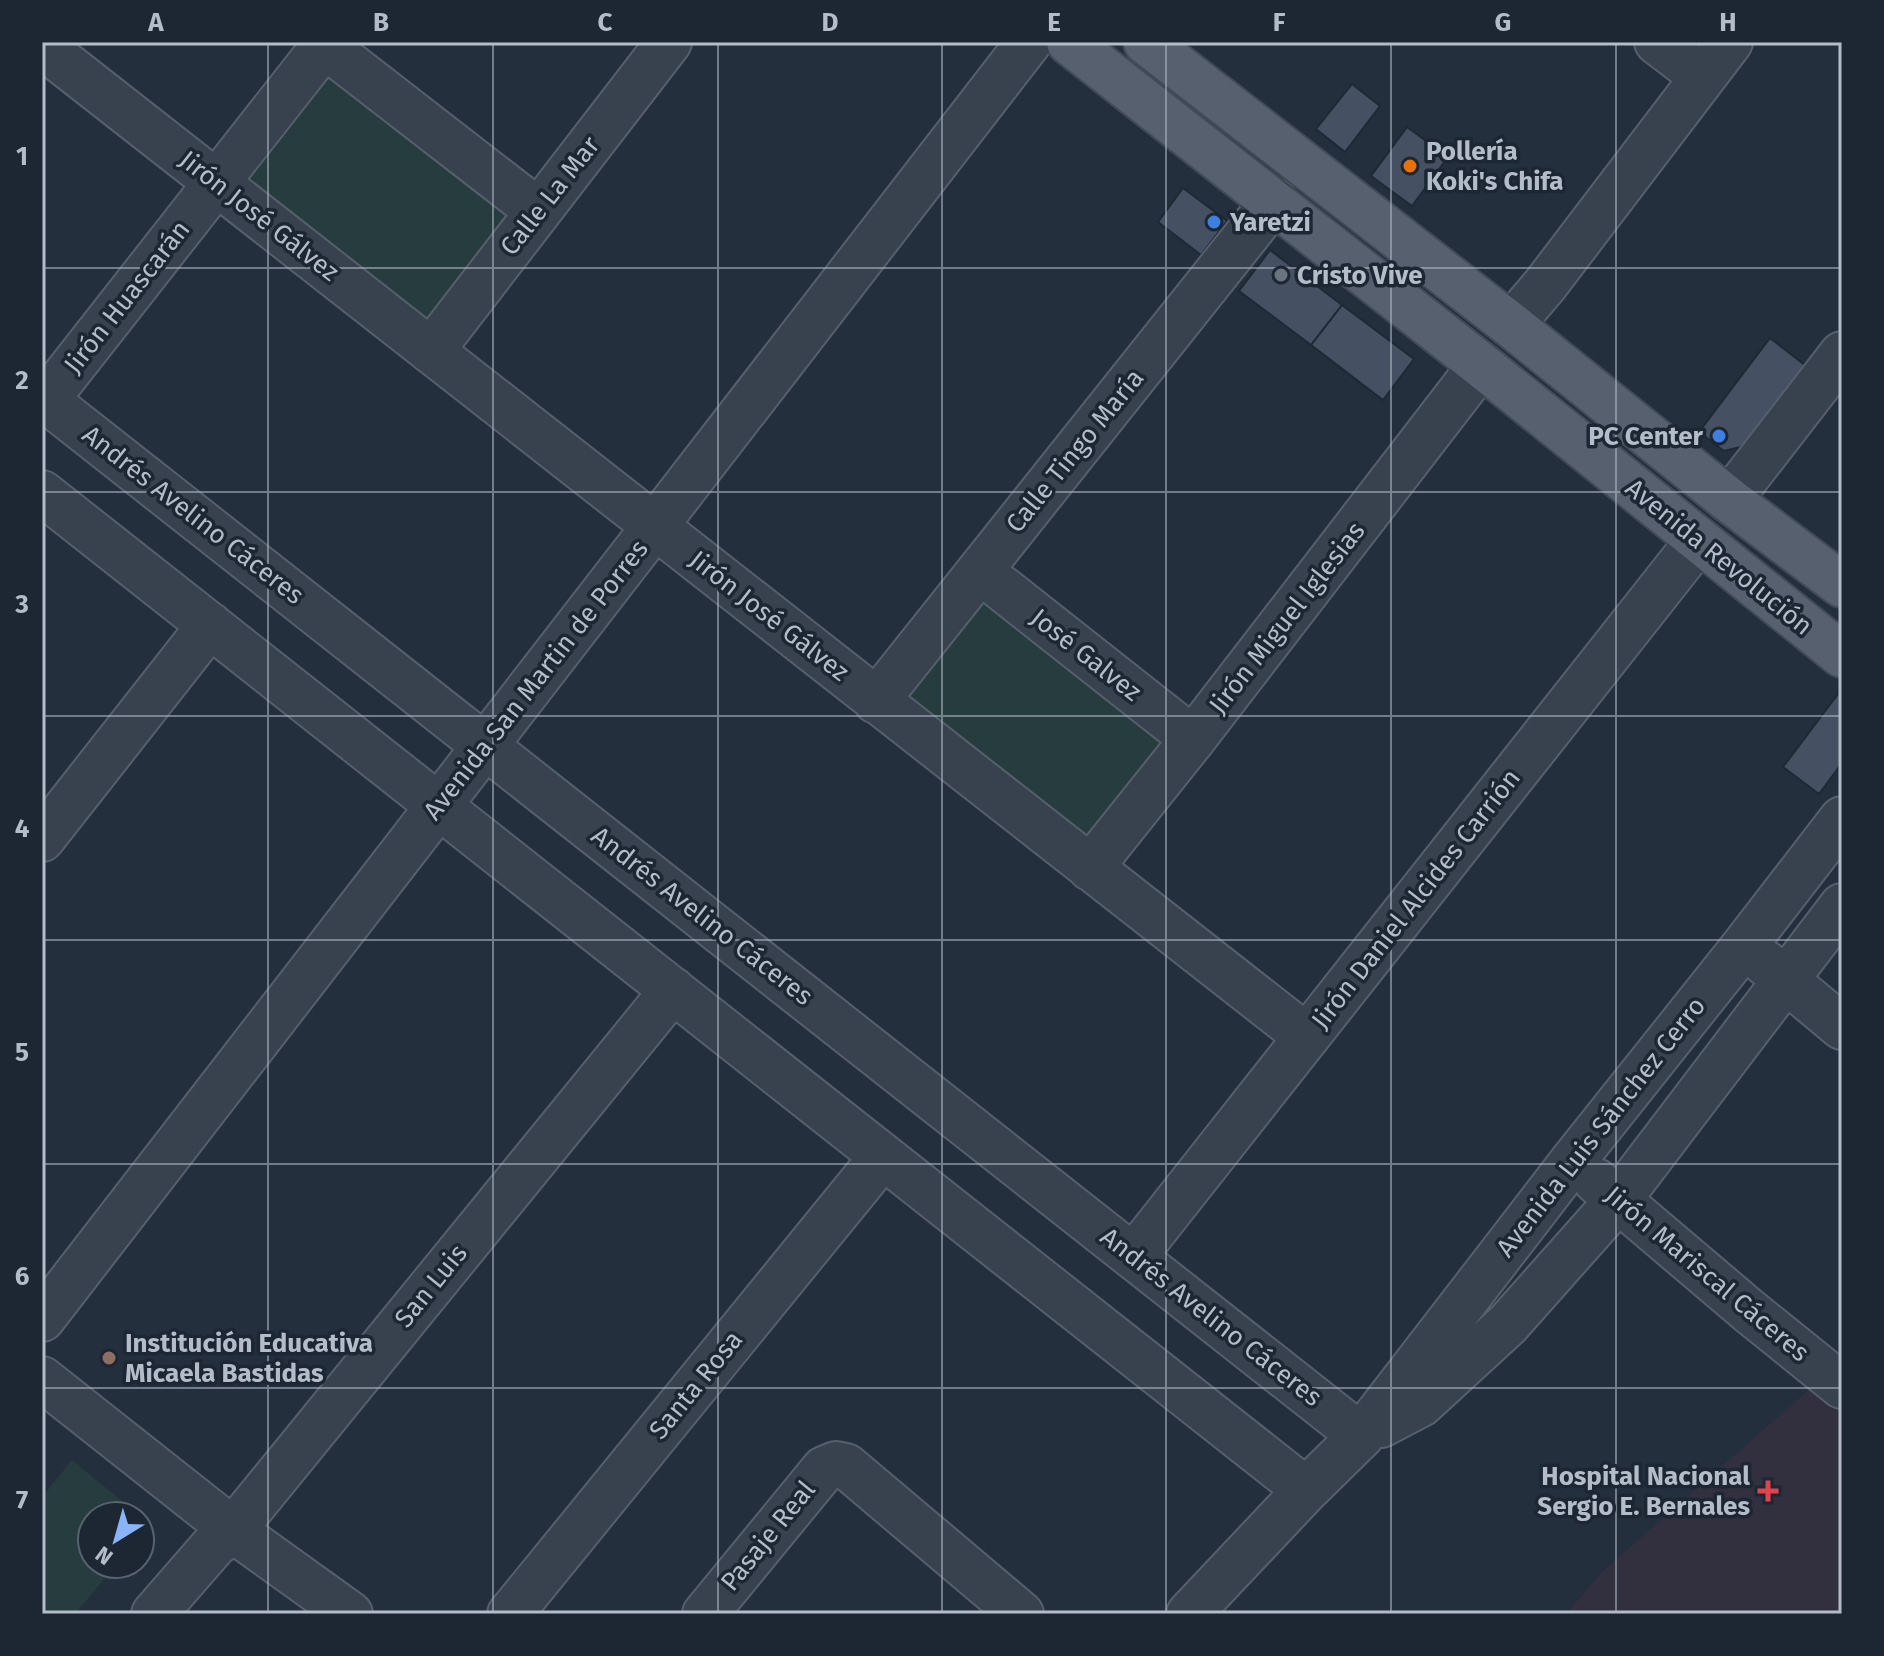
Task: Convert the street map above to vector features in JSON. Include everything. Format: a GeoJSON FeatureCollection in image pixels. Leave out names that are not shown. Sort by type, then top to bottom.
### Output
{"type":"FeatureCollection","features":[{"type":"Feature","properties":{"kind":"main road","name":"Avenida Revolución"},"geometry":{"type":"LineString","coordinates":[[1069,42],[1481,365],[1842,655]]}},
{"type":"Feature","properties":{"kind":"main road","name":"Avenida Revolución"},"geometry":{"type":"LineString","coordinates":[[1146,42],[1511,325],[1729,500],[1842,585]]}},
{"type":"Feature","properties":{"kind":"street","name":"Calle La Mar"},"geometry":{"type":"LineString","coordinates":[[431,351],[669,42]]}},
{"type":"Feature","properties":{"kind":"street","name":"Avenida San Martin de Porres"},"geometry":{"type":"LineString","coordinates":[[42,1319],[1029,42]]}},
{"type":"Feature","properties":{"kind":"street"},"geometry":{"type":"LineString","coordinates":[[1657,42],[1703,77]]}},
{"type":"Feature","properties":{"kind":"street"},"geometry":{"type":"LineString","coordinates":[[1511,325],[1545,285],[1730,42]]}},
{"type":"Feature","properties":{"kind":"street"},"geometry":{"type":"LineString","coordinates":[[325,44],[538,211]]}},
{"type":"Feature","properties":{"kind":"street","name":"Jirón Huascarán"},"geometry":{"type":"LineString","coordinates":[[44,398],[325,44]]}},
{"type":"Feature","properties":{"kind":"street","name":"Jirón José Gálvez"},"geometry":{"type":"LineString","coordinates":[[42,46],[1307,1037]]}},
{"type":"Feature","properties":{"kind":"street","name":"Calle Tingo María"},"geometry":{"type":"LineString","coordinates":[[876,701],[1274,201]]}},
{"type":"Feature","properties":{"kind":"street"},"geometry":{"type":"LineString","coordinates":[[1729,500],[1842,354]]}},
{"type":"Feature","properties":{"kind":"street","name":"Jirón Miguel Iglesias"},"geometry":{"type":"LineString","coordinates":[[1090,868],[1481,365]]}},
{"type":"Feature","properties":{"kind":"street","name":"Andrés Avelino Cáceres"},"geometry":{"type":"LineString","coordinates":[[44,398],[1361,1436]]}},
{"type":"Feature","properties":{"kind":"street"},"geometry":{"type":"LineString","coordinates":[[42,493],[1306,1490]]}},
{"type":"Feature","properties":{"kind":"street","name":"Jirón Daniel Alcides Carrión"},"geometry":{"type":"LineString","coordinates":[[1134,1256],[1698,541]]}},
{"type":"Feature","properties":{"kind":"street","name":"José Galvez"},"geometry":{"type":"LineString","coordinates":[[980,571],[1193,739]]}},
{"type":"Feature","properties":{"kind":"street"},"geometry":{"type":"LineString","coordinates":[[42,839],[210,625]]}},
{"type":"Feature","properties":{"kind":"street","name":"Avenida Luis Sánchez Cerro"},"geometry":{"type":"LineString","coordinates":[[1189,1614],[1361,1436],[1842,819]]}},
{"type":"Feature","properties":{"kind":"street","name":"Avenida Luis Sánchez Cerro"},"geometry":{"type":"LineString","coordinates":[[1361,1436],[1421,1404],[1508,1324],[1619,1199],[1842,906]]}},
{"type":"Feature","properties":{"kind":"street"},"geometry":{"type":"LineString","coordinates":[[1744,946],[1842,1027]]}},
{"type":"Feature","properties":{"kind":"street","name":"San Luis"},"geometry":{"type":"LineString","coordinates":[[154,1614],[214,1545],[233,1530],[673,990]]}},
{"type":"Feature","properties":{"kind":"street","name":"Santa Rosa"},"geometry":{"type":"LineString","coordinates":[[510,1614],[883,1156]]}},
{"type":"Feature","properties":{"kind":"street","name":"Jirón Mariscal Cáceres"},"geometry":{"type":"LineString","coordinates":[[1572,1162],[1842,1386]]}},
{"type":"Feature","properties":{"kind":"street"},"geometry":{"type":"LineString","coordinates":[[42,1379],[233,1530],[350,1614]]}},
{"type":"Feature","properties":{"kind":"street","name":"Pasaje Real"},"geometry":{"type":"LineString","coordinates":[[705,1614],[824,1469],[836,1464],[846,1466],[1021,1614]]}},
{"type":"Feature","properties":{"kind":"shaded area","name":"Hospital Nacional Sergio E. Bernales"},"geometry":{"type":"Polygon","coordinates":[[[1811,1388],[1842,1410],[1842,1614],[1566,1614],[1603,1571],[1811,1388]]]}},
{"type":"Feature","properties":{"kind":"green space"},"geometry":{"type":"Polygon","coordinates":[[[329,72],[514,214],[429,325],[244,183],[329,72]]]}},
{"type":"Feature","properties":{"kind":"green space"},"geometry":{"type":"Polygon","coordinates":[[[985,600],[1166,744],[1086,843],[906,699],[985,600]]]}},
{"type":"Feature","properties":{"kind":"green space"},"geometry":{"type":"Polygon","coordinates":[[[72,1460],[121,1500],[76,1500],[76,1580],[104,1580],[75,1614],[42,1614],[42,1497],[72,1460]]]}},
{"type":"Feature","properties":{"kind":"building"},"geometry":{"type":"Polygon","coordinates":[[[1352,84],[1380,106],[1345,152],[1316,129],[1352,84]]]}},
{"type":"Feature","properties":{"kind":"building","name":"Pollería Koki's Chifa"},"geometry":{"type":"Polygon","coordinates":[[[1407,127],[1448,157],[1412,206],[1371,176],[1407,127]]]}},
{"type":"Feature","properties":{"kind":"building"},"geometry":{"type":"Polygon","coordinates":[[[1183,188],[1227,221],[1201,255],[1158,222],[1183,188]]]}},
{"type":"Feature","properties":{"kind":"building"},"geometry":{"type":"Polygon","coordinates":[[[1270,250],[1342,305],[1311,345],[1239,291],[1270,250]]]}},
{"type":"Feature","properties":{"kind":"building"},"geometry":{"type":"Polygon","coordinates":[[[1342,305],[1414,359],[1383,400],[1311,345],[1342,305]]]}},
{"type":"Feature","properties":{"kind":"building"},"geometry":{"type":"Polygon","coordinates":[[[1770,338],[1806,366],[1745,446],[1724,451],[1699,432],[1770,338]]]}},
{"type":"Feature","properties":{"kind":"building"},"geometry":{"type":"Polygon","coordinates":[[[1841,690],[1842,763],[1819,794],[1783,767],[1841,690]]]}},
{"type":"Feature","properties":{"kind":"place","name":"Pollería Koki's Chifa"},"geometry":{"type":"Point","coordinates":[1410,166]}},
{"type":"Feature","properties":{"kind":"place","name":"Yaretzi"},"geometry":{"type":"Point","coordinates":[1214,222]}},
{"type":"Feature","properties":{"kind":"place","name":"Cristo Vive"},"geometry":{"type":"Point","coordinates":[1281,275]}},
{"type":"Feature","properties":{"kind":"place","name":"PC Center"},"geometry":{"type":"Point","coordinates":[1719,436]}},
{"type":"Feature","properties":{"kind":"place","name":"Institución Educativa Micaela Bastidas"},"geometry":{"type":"Point","coordinates":[109,1358]}},
{"type":"Feature","properties":{"kind":"place","name":"Hospital Nacional Sergio E. Bernales"},"geometry":{"type":"Point","coordinates":[1768,1491]}}]}
